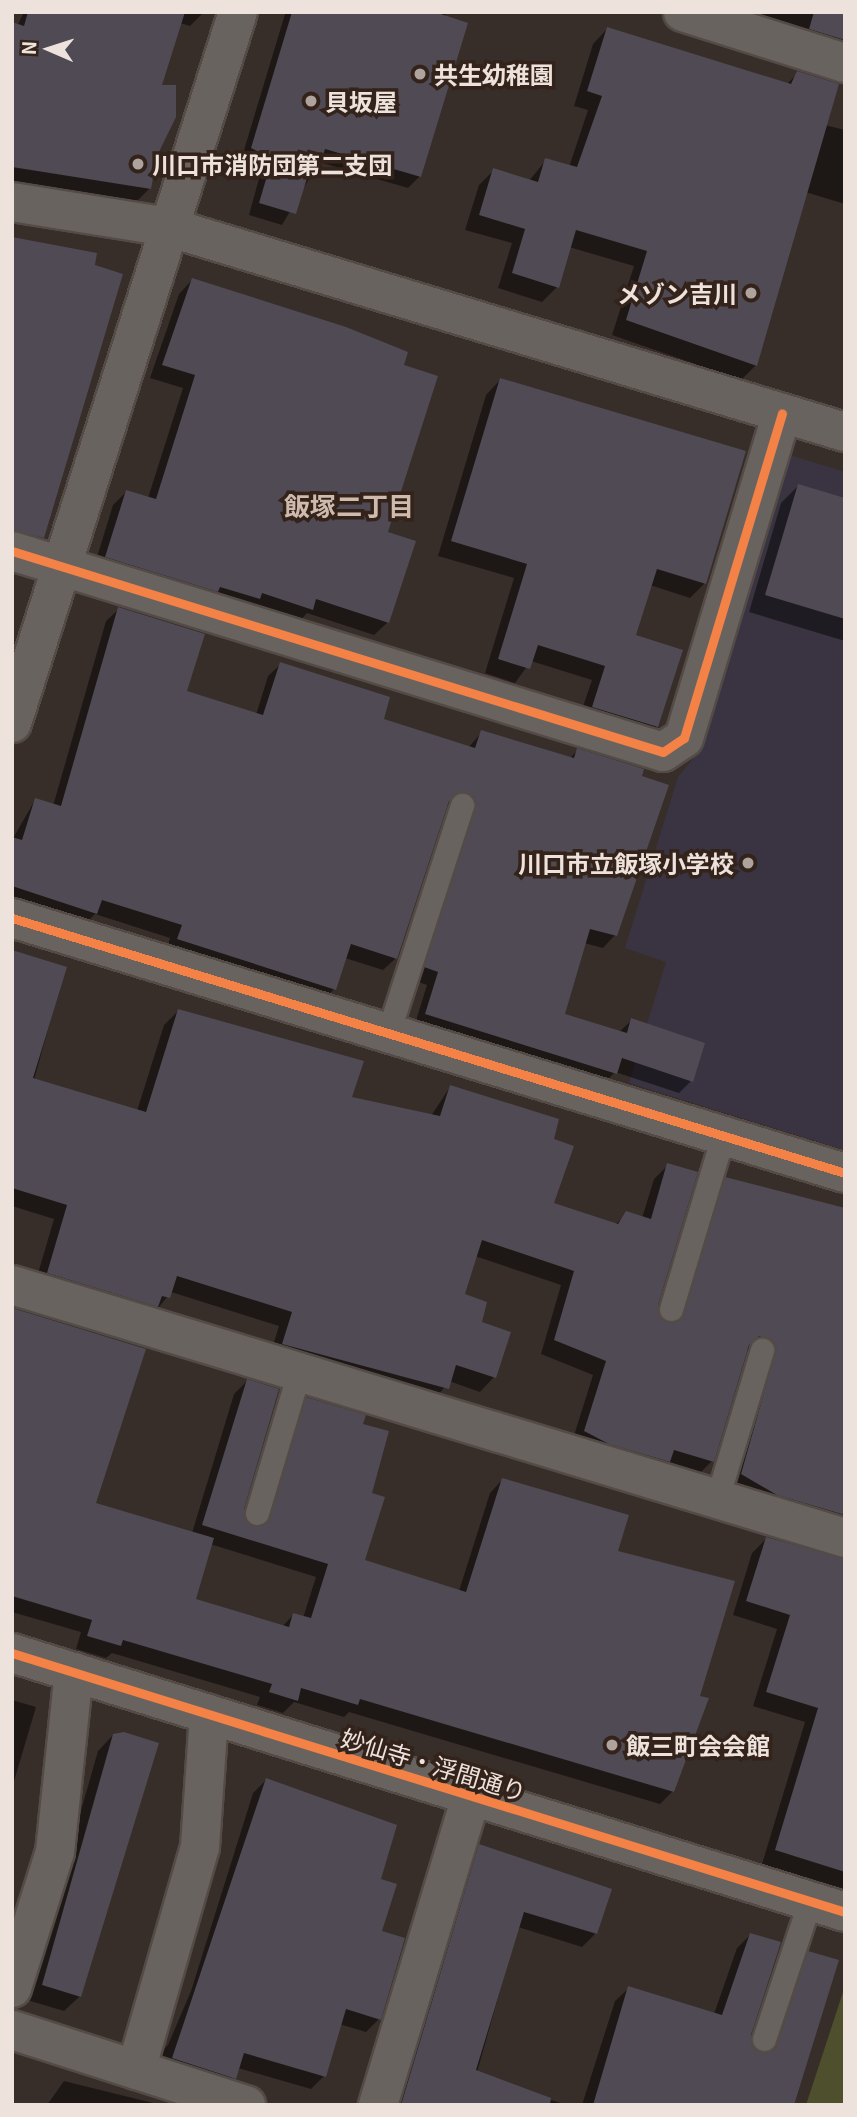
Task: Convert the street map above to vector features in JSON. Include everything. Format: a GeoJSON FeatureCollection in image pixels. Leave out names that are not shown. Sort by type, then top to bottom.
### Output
{"type":"FeatureCollection","features":[{"type":"Feature","properties":{"kind":"street"},"geometry":{"type":"LineString","coordinates":[[12,723],[58,565],[238,12]]}},
{"type":"Feature","properties":{"kind":"street"},"geometry":{"type":"LineString","coordinates":[[683,12],[845,63]]}},
{"type":"Feature","properties":{"kind":"street"},"geometry":{"type":"LineString","coordinates":[[12,202],[168,227],[845,432]]}},
{"type":"Feature","properties":{"kind":"street"},"geometry":{"type":"LineString","coordinates":[[12,551],[663,752],[684,738],[782,412]]}},
{"type":"Feature","properties":{"kind":"street"},"geometry":{"type":"LineString","coordinates":[[12,918],[845,1173]]}},
{"type":"Feature","properties":{"kind":"street"},"geometry":{"type":"LineString","coordinates":[[12,1285],[845,1538]]}},
{"type":"Feature","properties":{"kind":"street","name":"妙仙寺・浮間通り"},"geometry":{"type":"LineString","coordinates":[[12,1653],[827,1907]]}},
{"type":"Feature","properties":{"kind":"street"},"geometry":{"type":"LineString","coordinates":[[12,1987],[55,1852],[74,1672]]}},
{"type":"Feature","properties":{"kind":"street"},"geometry":{"type":"LineString","coordinates":[[136,2070],[200,1847],[209,1714]]}},
{"type":"Feature","properties":{"kind":"street"},"geometry":{"type":"LineString","coordinates":[[377,2105],[471,1796]]}},
{"type":"Feature","properties":{"kind":"street"},"geometry":{"type":"LineString","coordinates":[[12,2031],[246,2105]]}},
{"type":"Feature","properties":{"kind":"lane"},"geometry":{"type":"LineString","coordinates":[[388,1033],[463,805]]}},
{"type":"Feature","properties":{"kind":"lane"},"geometry":{"type":"LineString","coordinates":[[671,1309],[723,1136]]}},
{"type":"Feature","properties":{"kind":"lane"},"geometry":{"type":"LineString","coordinates":[[717,1499],[762,1350]]}},
{"type":"Feature","properties":{"kind":"lane"},"geometry":{"type":"LineString","coordinates":[[257,1513],[299,1372]]}},
{"type":"Feature","properties":{"kind":"lane"},"geometry":{"type":"LineString","coordinates":[[764,2039],[827,1907]]}},
{"type":"Feature","properties":{"kind":"shaded area","name":"川口市立飯塚小学校"},"geometry":{"type":"Polygon","coordinates":[[[786,454],[845,472],[845,1150],[629,1083],[666,962],[625,948],[678,777],[691,761],[786,454]]]}},
{"type":"Feature","properties":{"kind":"green space"},"geometry":{"type":"Polygon","coordinates":[[[845,1986],[845,2105],[806,2105],[845,1986]]]}},
{"type":"Feature","properties":{"kind":"building"},"geometry":{"type":"Polygon","coordinates":[[[28,12],[185,12],[162,85],[176,85],[176,117],[157,156],[151,189],[12,167],[12,22],[24,26],[28,12]]]}},
{"type":"Feature","properties":{"kind":"building"},"geometry":{"type":"Polygon","coordinates":[[[292,12],[435,12],[468,23],[421,177],[325,149],[320,164],[312,162],[296,214],[259,203],[272,159],[251,148],[292,12]]]}},
{"type":"Feature","properties":{"kind":"building"},"geometry":{"type":"Polygon","coordinates":[[[814,12],[845,12],[845,40],[809,29],[814,12]]]}},
{"type":"Feature","properties":{"kind":"building"},"geometry":{"type":"Polygon","coordinates":[[[607,27],[791,84],[797,71],[839,84],[757,366],[626,320],[647,251],[576,230],[559,288],[512,273],[525,229],[479,215],[493,168],[538,182],[545,158],[577,167],[602,96],[587,91],[607,27]]]}},
{"type":"Feature","properties":{"kind":"building"},"geometry":{"type":"Polygon","coordinates":[[[12,237],[97,253],[95,265],[123,274],[44,538],[12,530],[12,237]]]}},
{"type":"Feature","properties":{"kind":"building"},"geometry":{"type":"Polygon","coordinates":[[[192,278],[346,327],[408,352],[404,365],[438,376],[388,532],[416,541],[389,623],[316,599],[313,610],[262,593],[260,599],[220,587],[218,592],[105,557],[126,490],[156,499],[195,375],[162,365],[192,278]]]}},
{"type":"Feature","properties":{"kind":"building"},"geometry":{"type":"Polygon","coordinates":[[[500,378],[746,451],[706,584],[657,569],[636,635],[683,650],[658,727],[592,707],[605,666],[538,645],[530,669],[498,659],[527,564],[451,541],[500,378]]]}},
{"type":"Feature","properties":{"kind":"building"},"geometry":{"type":"Polygon","coordinates":[[[798,484],[845,498],[845,619],[765,595],[798,484]]]}},
{"type":"Feature","properties":{"kind":"building"},"geometry":{"type":"Polygon","coordinates":[[[118,607],[205,634],[187,691],[263,715],[280,662],[390,697],[384,719],[475,748],[481,730],[574,758],[577,748],[644,769],[642,776],[669,785],[617,936],[590,929],[565,1014],[627,1033],[631,1018],[705,1043],[693,1082],[622,1058],[617,1074],[425,1014],[438,972],[424,967],[475,809],[466,792],[449,801],[397,959],[351,944],[336,990],[177,939],[182,925],[102,900],[97,914],[12,886],[12,837],[22,840],[35,798],[61,806],[118,607]]]}},
{"type":"Feature","properties":{"kind":"building"},"geometry":{"type":"Polygon","coordinates":[[[12,950],[67,967],[33,1078],[146,1112],[178,1009],[364,1061],[352,1097],[440,1116],[450,1085],[559,1119],[554,1139],[574,1146],[554,1203],[618,1224],[626,1211],[651,1219],[667,1163],[698,1172],[658,1305],[666,1322],[684,1313],[725,1177],[845,1208],[845,1515],[777,1495],[741,1474],[775,1354],[772,1340],[759,1336],[749,1345],[714,1462],[674,1450],[670,1462],[609,1444],[584,1431],[606,1361],[554,1340],[574,1271],[482,1240],[465,1294],[487,1302],[482,1322],[511,1332],[496,1378],[456,1365],[449,1389],[282,1344],[292,1312],[177,1276],[170,1298],[162,1296],[158,1307],[47,1273],[67,1205],[12,1188],[12,950]]]}},
{"type":"Feature","properties":{"kind":"building"},"geometry":{"type":"Polygon","coordinates":[[[12,1308],[146,1349],[96,1503],[214,1538],[196,1599],[289,1627],[293,1613],[311,1618],[328,1564],[202,1525],[247,1379],[279,1389],[244,1509],[252,1526],[270,1517],[306,1397],[366,1415],[363,1424],[389,1431],[372,1493],[385,1497],[365,1560],[466,1592],[502,1478],[629,1515],[618,1551],[735,1581],[700,1696],[709,1698],[674,1792],[360,1699],[358,1705],[301,1688],[298,1701],[269,1692],[272,1684],[123,1640],[121,1646],[87,1636],[92,1620],[12,1596],[12,1308]]]}},
{"type":"Feature","properties":{"kind":"building"},"geometry":{"type":"Polygon","coordinates":[[[766,1537],[845,1559],[845,1872],[775,1850],[818,1708],[766,1692],[790,1615],[746,1601],[766,1537]]]}},
{"type":"Feature","properties":{"kind":"building"},"geometry":{"type":"Polygon","coordinates":[[[124,1732],[159,1743],[81,1997],[42,1985],[113,1734],[124,1732]]]}},
{"type":"Feature","properties":{"kind":"building"},"geometry":{"type":"Polygon","coordinates":[[[266,1778],[397,1825],[381,1879],[397,1884],[382,1931],[405,1938],[381,2020],[346,2009],[326,2077],[244,2053],[236,2079],[172,2058],[266,1778]]]}},
{"type":"Feature","properties":{"kind":"building"},"geometry":{"type":"Polygon","coordinates":[[[479,1844],[612,1889],[597,1934],[524,1912],[476,2070],[551,2098],[550,2105],[401,2105],[479,1844]]]}},
{"type":"Feature","properties":{"kind":"building"},"geometry":{"type":"Polygon","coordinates":[[[750,1933],[781,1942],[751,2035],[760,2052],[777,2043],[808,1951],[839,1960],[794,2105],[593,2105],[628,1986],[722,2015],[750,1933]]]}},
{"type":"Feature","properties":{"kind":"cycle path"},"geometry":{"type":"LineString","coordinates":[[12,551],[663,752],[684,738],[782,413]]}},
{"type":"Feature","properties":{"kind":"cycle path"},"geometry":{"type":"LineString","coordinates":[[12,918],[845,1173]]}},
{"type":"Feature","properties":{"kind":"cycle path"},"geometry":{"type":"LineString","coordinates":[[12,1653],[845,1912]]}},
{"type":"Feature","properties":{"kind":"place","name":"共生幼稚園"},"geometry":{"type":"Point","coordinates":[420,74]}},
{"type":"Feature","properties":{"kind":"place","name":"貝坂屋"},"geometry":{"type":"Point","coordinates":[311,101]}},
{"type":"Feature","properties":{"kind":"place","name":"川口市消防団第二支団"},"geometry":{"type":"Point","coordinates":[138,164]}},
{"type":"Feature","properties":{"kind":"place","name":"メゾン吉川"},"geometry":{"type":"Point","coordinates":[751,293]}},
{"type":"Feature","properties":{"kind":"place","name":"川口市立飯塚小学校"},"geometry":{"type":"Point","coordinates":[748,863]}},
{"type":"Feature","properties":{"kind":"place","name":"飯三町会会館"},"geometry":{"type":"Point","coordinates":[612,1745]}},
{"type":"Feature","properties":{"kind":"district","name":"飯塚二丁目"},"geometry":{"type":"Point","coordinates":[349,505]}}]}
